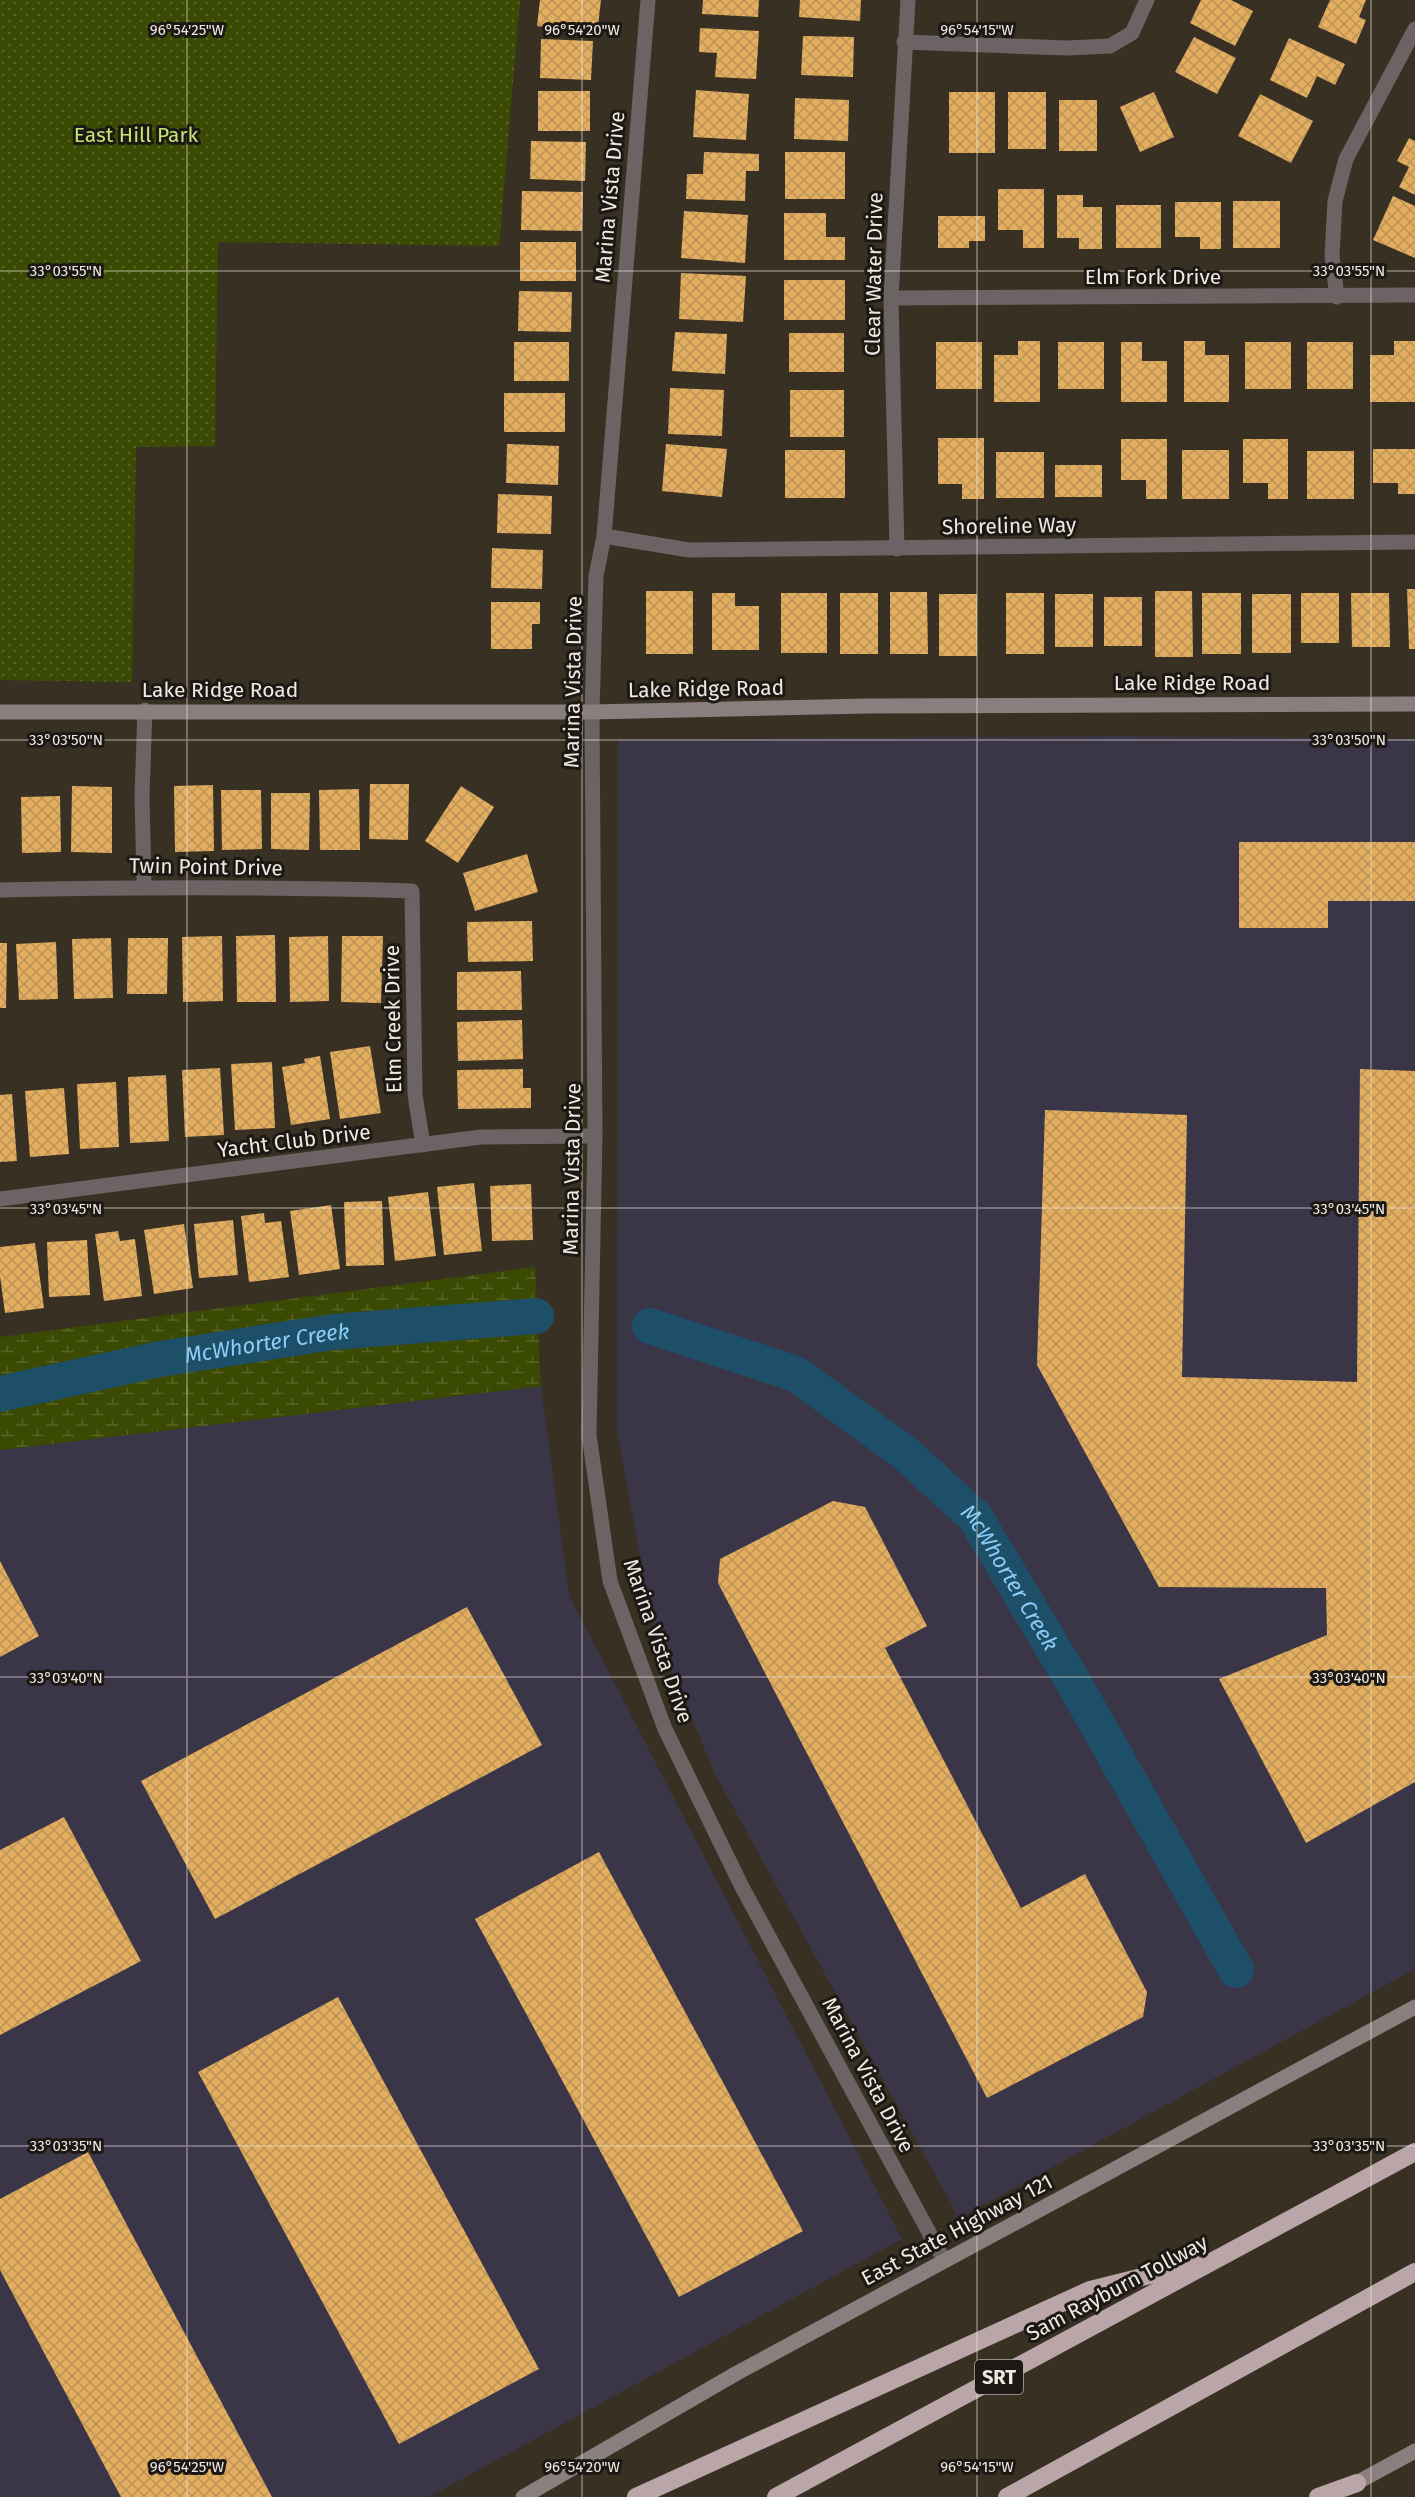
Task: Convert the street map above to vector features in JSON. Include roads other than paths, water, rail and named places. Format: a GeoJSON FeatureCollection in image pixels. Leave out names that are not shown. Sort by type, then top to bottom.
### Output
{"type":"FeatureCollection","features":[{"type":"Feature","properties":{"kind":"highway","name":"Sam Rayburn Tollway"},"geometry":{"type":"LineString","coordinates":[[776,2497],[1415,2152]]}},
{"type":"Feature","properties":{"kind":"highway"},"geometry":{"type":"LineString","coordinates":[[636,2497],[1090,2290],[1221,2257]]}},
{"type":"Feature","properties":{"kind":"highway"},"geometry":{"type":"LineString","coordinates":[[1007,2497],[1415,2272]]}},
{"type":"Feature","properties":{"kind":"highway"},"geometry":{"type":"LineString","coordinates":[[1318,2497],[1357,2483]]}},
{"type":"Feature","properties":{"kind":"street","name":"Marina Vista Drive"},"geometry":{"type":"LineString","coordinates":[[648,0],[604,536],[596,576],[592,712],[595,1136],[589,1435],[610,1581],[665,1729],[736,1876],[944,2260]]}},
{"type":"Feature","properties":{"kind":"street","name":"Clear Water Drive"},"geometry":{"type":"LineString","coordinates":[[897,549],[891,298],[908,0]]}},
{"type":"Feature","properties":{"kind":"street"},"geometry":{"type":"LineString","coordinates":[[904,42],[1067,48],[1110,46],[1132,33],[1147,0]]}},
{"type":"Feature","properties":{"kind":"street"},"geometry":{"type":"LineString","coordinates":[[1337,297],[1332,256],[1335,201],[1346,159],[1415,29]]}},
{"type":"Feature","properties":{"kind":"street","name":"Elm Fork Drive"},"geometry":{"type":"LineString","coordinates":[[891,298],[1415,295]]}},
{"type":"Feature","properties":{"kind":"street","name":"Shoreline Way"},"geometry":{"type":"LineString","coordinates":[[604,536],[689,550],[1415,542]]}},
{"type":"Feature","properties":{"kind":"street","name":"Lake Ridge Road"},"geometry":{"type":"LineString","coordinates":[[0,712],[145,710],[592,712],[881,706],[1414,702]]}},
{"type":"Feature","properties":{"kind":"street"},"geometry":{"type":"LineString","coordinates":[[144,886],[142,795],[145,710]]}},
{"type":"Feature","properties":{"kind":"street","name":"Twin Point Drive"},"geometry":{"type":"LineString","coordinates":[[0,890],[144,886],[412,891]]}},
{"type":"Feature","properties":{"kind":"street","name":"Elm Creek Drive"},"geometry":{"type":"LineString","coordinates":[[412,891],[415,1095],[423,1145]]}},
{"type":"Feature","properties":{"kind":"street","name":"Yacht Club Drive"},"geometry":{"type":"LineString","coordinates":[[0,1200],[481,1137],[595,1136]]}},
{"type":"Feature","properties":{"kind":"street","name":"East State Highway 121"},"geometry":{"type":"LineString","coordinates":[[523,2497],[738,2373],[1415,2007]]}},
{"type":"Feature","properties":{"kind":"street"},"geometry":{"type":"LineString","coordinates":[[1331,2497],[1415,2451]]}},
{"type":"Feature","properties":{"kind":"waterway","name":"McWhorter Creek"},"geometry":{"type":"LineString","coordinates":[[0,1394],[160,1359],[333,1332],[536,1316]]}},
{"type":"Feature","properties":{"kind":"waterway","name":"McWhorter Creek"},"geometry":{"type":"LineString","coordinates":[[650,1326],[796,1374],[905,1453],[975,1517],[1071,1678],[1236,1970]]}},
{"type":"Feature","properties":{"kind":"park label","name":"East Hill Park"},"geometry":{"type":"Point","coordinates":[136,135]}}]}
